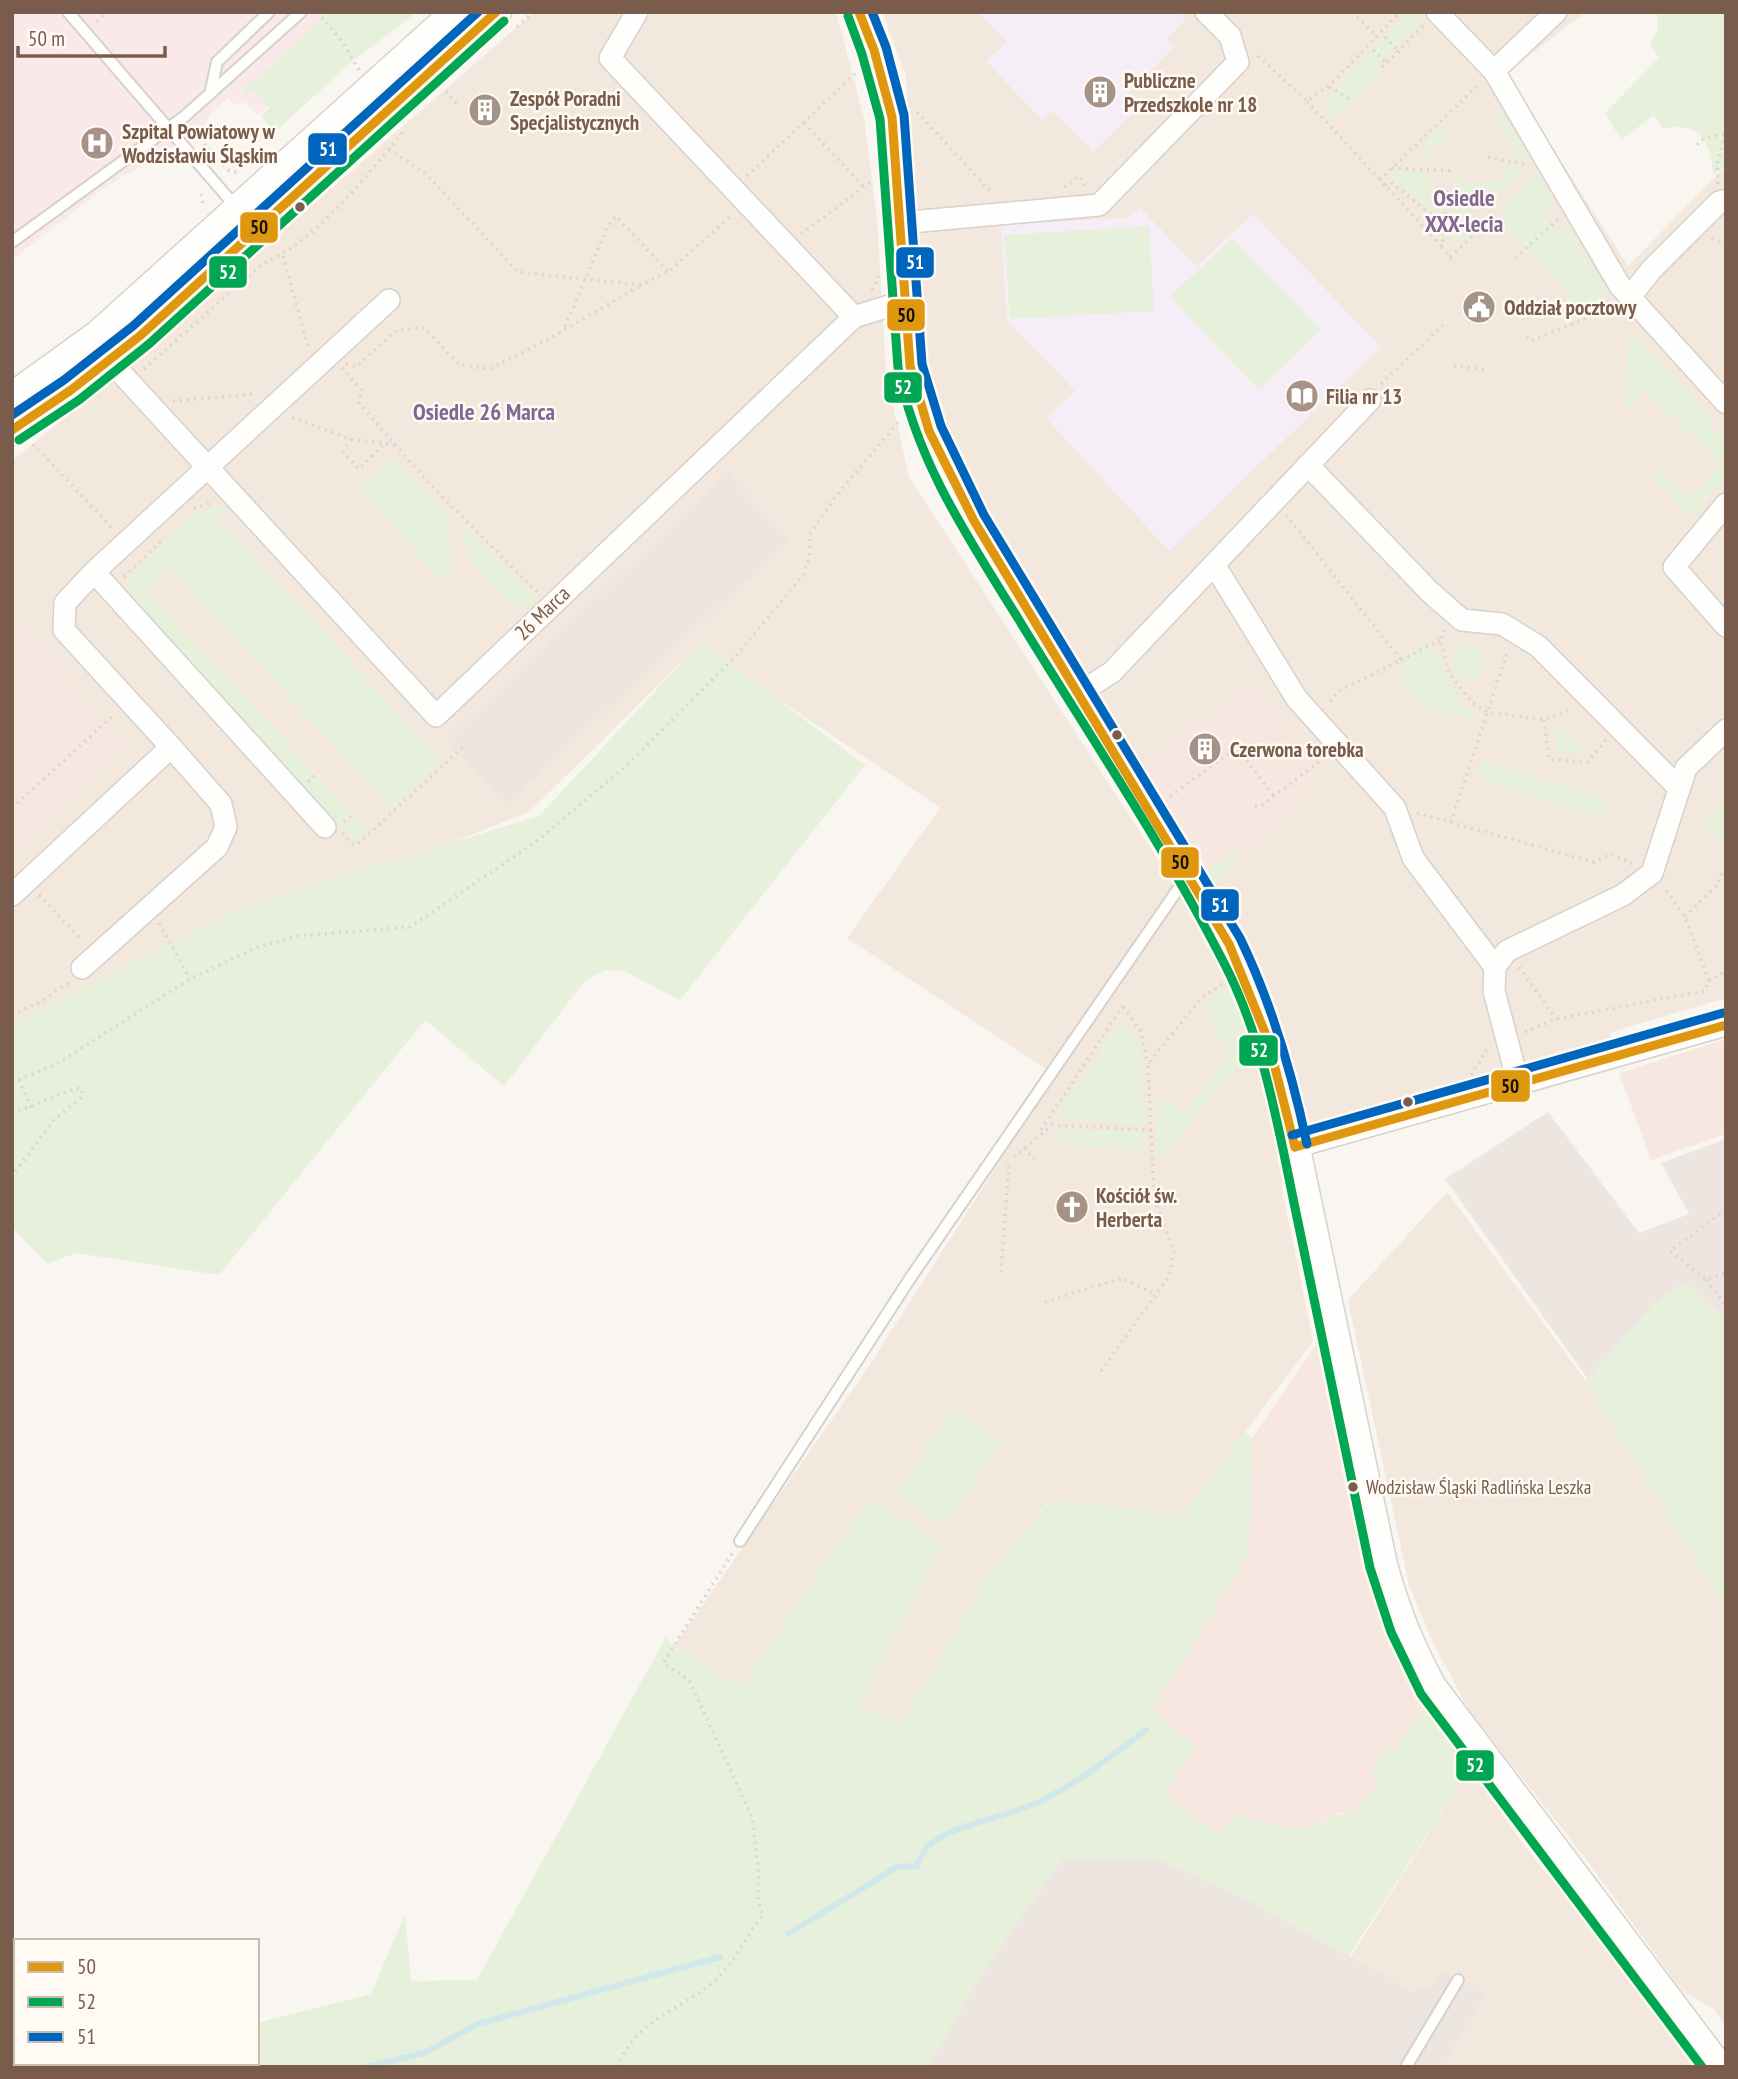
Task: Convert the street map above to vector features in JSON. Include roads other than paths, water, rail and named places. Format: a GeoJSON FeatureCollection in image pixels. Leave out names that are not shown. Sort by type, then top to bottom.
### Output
{"type":"FeatureCollection","features":[{"type":"Feature","properties":{"kind":"street"},"geometry":{"type":"LineString","coordinates":[[23,442],[120,372],[248,220],[457,12]]}},
{"type":"Feature","properties":{"kind":"street"},"geometry":{"type":"LineString","coordinates":[[12,398],[98,336],[248,220],[496,12]]}},
{"type":"Feature","properties":{"kind":"street"},"geometry":{"type":"LineString","coordinates":[[637,12],[610,58],[854,317]]}},
{"type":"Feature","properties":{"kind":"street"},"geometry":{"type":"LineString","coordinates":[[859,12],[874,50],[892,117],[910,366],[917,399],[934,449],[975,525],[1189,874],[1236,959],[1256,1004],[1279,1078],[1295,1147],[1382,1565],[1395,1611],[1409,1646],[1431,1687],[1718,2067]]}},
{"type":"Feature","properties":{"kind":"street"},"geometry":{"type":"LineString","coordinates":[[899,223],[1099,205],[1238,62],[1230,36],[1206,12]]}},
{"type":"Feature","properties":{"kind":"street"},"geometry":{"type":"LineString","coordinates":[[1491,77],[1556,12]]}},
{"type":"Feature","properties":{"kind":"street"},"geometry":{"type":"LineString","coordinates":[[1432,18],[1491,77],[1625,292],[1726,403]]}},
{"type":"Feature","properties":{"kind":"street"},"geometry":{"type":"LineString","coordinates":[[1625,292],[1722,201]]}},
{"type":"Feature","properties":{"kind":"street"},"geometry":{"type":"LineString","coordinates":[[88,961],[217,847],[226,827],[221,804],[64,630],[65,603],[94,572],[389,300]]}},
{"type":"Feature","properties":{"kind":"street","name":"26 Marca"},"geometry":{"type":"LineString","coordinates":[[120,372],[436,716],[854,317],[905,301]]}},
{"type":"Feature","properties":{"kind":"street"},"geometry":{"type":"LineString","coordinates":[[1078,694],[1112,672],[1215,566],[1274,499],[1374,394]]}},
{"type":"Feature","properties":{"kind":"street"},"geometry":{"type":"LineString","coordinates":[[1308,465],[1430,592],[1462,620],[1502,624],[1538,646],[1617,726],[1682,778]]}},
{"type":"Feature","properties":{"kind":"street"},"geometry":{"type":"LineString","coordinates":[[1726,504],[1674,567],[1726,626]]}},
{"type":"Feature","properties":{"kind":"street"},"geometry":{"type":"LineString","coordinates":[[1215,566],[1297,699],[1395,807],[1413,858],[1501,959]]}},
{"type":"Feature","properties":{"kind":"street"},"geometry":{"type":"LineString","coordinates":[[94,572],[331,828]]}},
{"type":"Feature","properties":{"kind":"street"},"geometry":{"type":"LineString","coordinates":[[1519,1086],[1494,991],[1501,959],[1623,895],[1652,873],[1682,778],[1726,730]]}},
{"type":"Feature","properties":{"kind":"street"},"geometry":{"type":"LineString","coordinates":[[12,895],[171,747]]}},
{"type":"Feature","properties":{"kind":"street"},"geometry":{"type":"LineString","coordinates":[[1295,1147],[1519,1086],[1726,1025]]}},
{"type":"Feature","properties":{"kind":"lane"},"geometry":{"type":"LineString","coordinates":[[68,12],[248,220]]}},
{"type":"Feature","properties":{"kind":"lane"},"geometry":{"type":"LineString","coordinates":[[210,94],[217,62],[269,12]]}},
{"type":"Feature","properties":{"kind":"lane"},"geometry":{"type":"LineString","coordinates":[[12,242],[170,127],[301,12]]}},
{"type":"Feature","properties":{"kind":"lane"},"geometry":{"type":"LineString","coordinates":[[740,1541],[918,1266],[1189,874]]}},
{"type":"Feature","properties":{"kind":"lane"},"geometry":{"type":"LineString","coordinates":[[1406,2067],[1458,1980]]}},
{"type":"Feature","properties":{"kind":"waterway"},"geometry":{"type":"LineString","coordinates":[[788,1934],[897,1867],[917,1866],[926,1849],[938,1839],[1057,1793],[1146,1730]]}},
{"type":"Feature","properties":{"kind":"waterway"},"geometry":{"type":"LineString","coordinates":[[367,2067],[424,2053],[478,2024],[720,1957]]}},
{"type":"Feature","properties":{"kind":"place","name":"Publiczne Przedszkole nr 18"},"geometry":{"type":"Point","coordinates":[1100,92]}},
{"type":"Feature","properties":{"kind":"place","name":"Zespół Poradni Specjalistycznych"},"geometry":{"type":"Point","coordinates":[485,110]}},
{"type":"Feature","properties":{"kind":"place","name":"Szpital Powiatowy w Wodzisławiu Śląskim"},"geometry":{"type":"Point","coordinates":[97,143]}},
{"type":"Feature","properties":{"kind":"place","name":"Oddział pocztowy"},"geometry":{"type":"Point","coordinates":[1479,307]}},
{"type":"Feature","properties":{"kind":"place","name":"Filia nr 13"},"geometry":{"type":"Point","coordinates":[1302,396]}},
{"type":"Feature","properties":{"kind":"place","name":"Czerwona torebka"},"geometry":{"type":"Point","coordinates":[1205,749]}},
{"type":"Feature","properties":{"kind":"place","name":"Kościół św. Herberta"},"geometry":{"type":"Point","coordinates":[1072,1207]}},
{"type":"Feature","properties":{"kind":"place","name":"Wodzisław Śląski Radlińska Leszka"},"geometry":{"type":"Point","coordinates":[1353,1487]}},
{"type":"Feature","properties":{"kind":"district","name":"Osiedle XXX-lecia"},"geometry":{"type":"Point","coordinates":[1464,210]}},
{"type":"Feature","properties":{"kind":"district","name":"Osiedle 26 Marca"},"geometry":{"type":"Point","coordinates":[484,411]}}]}
